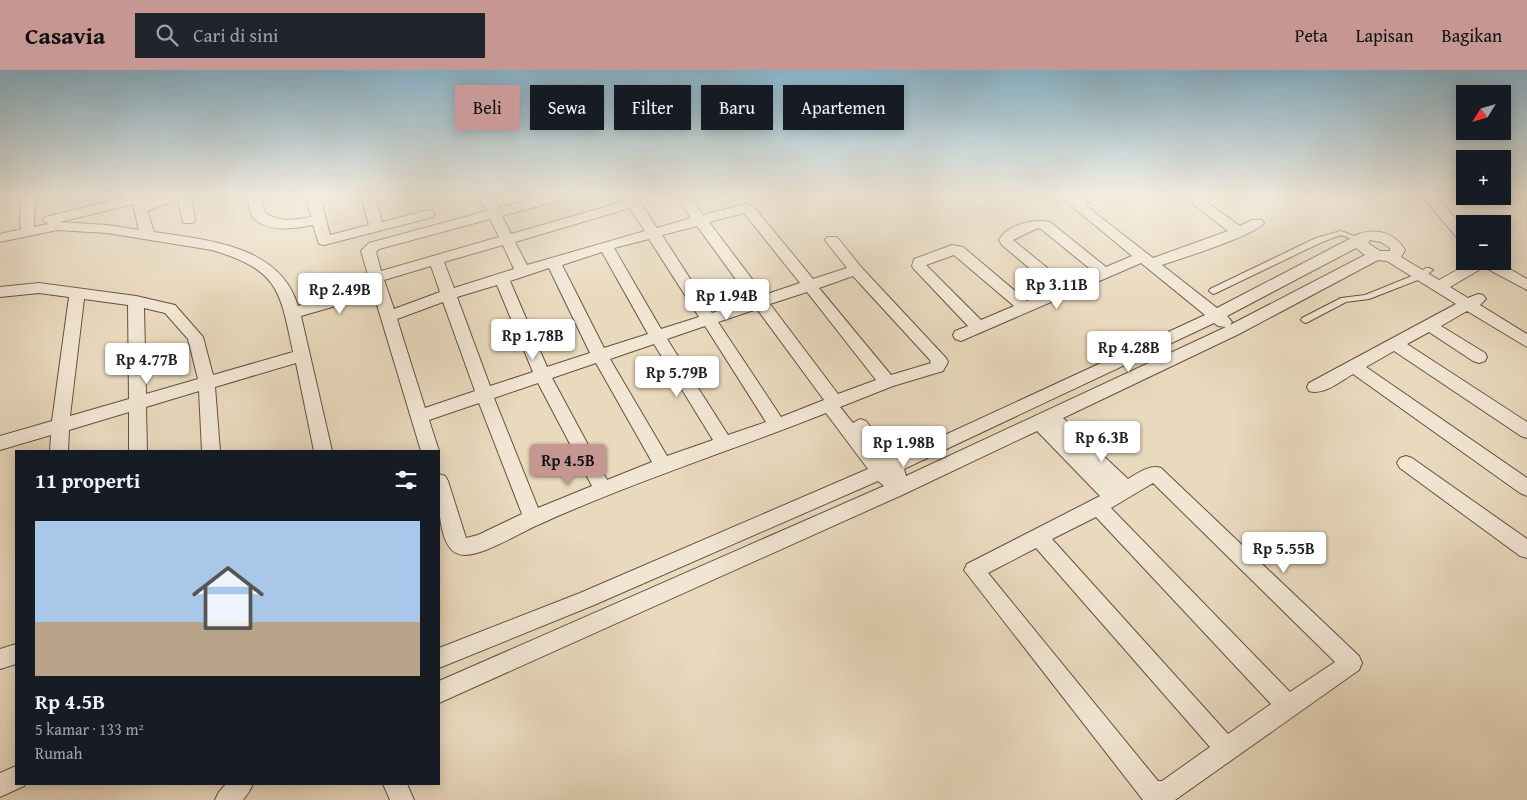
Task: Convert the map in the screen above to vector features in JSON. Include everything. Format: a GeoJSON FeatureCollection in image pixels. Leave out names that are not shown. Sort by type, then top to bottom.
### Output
{"type":"FeatureCollection","features":[{"type":"Feature","properties":{"kind":"street"},"geometry":{"type":"LineString","coordinates":[[0,238],[38,230]]}},
{"type":"Feature","properties":{"kind":"street"},"geometry":{"type":"LineString","coordinates":[[107,230],[213,246],[233,252],[267,269],[279,281],[287,294],[294,317],[324,450]]}},
{"type":"Feature","properties":{"kind":"street"},"geometry":{"type":"LineString","coordinates":[[146,230],[148,236]]}},
{"type":"Feature","properties":{"kind":"street"},"geometry":{"type":"LineString","coordinates":[[322,230],[324,241],[365,230]]}},
{"type":"Feature","properties":{"kind":"street"},"geometry":{"type":"LineString","coordinates":[[430,450],[368,251],[374,246],[435,230]]}},
{"type":"Feature","properties":{"kind":"street"},"geometry":{"type":"LineString","coordinates":[[503,230],[523,272]]}},
{"type":"Feature","properties":{"kind":"street"},"geometry":{"type":"LineString","coordinates":[[294,317],[380,287],[436,260],[539,230]]}},
{"type":"Feature","properties":{"kind":"street"},"geometry":{"type":"LineString","coordinates":[[650,230],[777,425]]}},
{"type":"Feature","properties":{"kind":"street"},"geometry":{"type":"LineString","coordinates":[[389,316],[501,278],[665,230]]}},
{"type":"Feature","properties":{"kind":"street"},"geometry":{"type":"LineString","coordinates":[[708,230],[901,488]]}},
{"type":"Feature","properties":{"kind":"street"},"geometry":{"type":"LineString","coordinates":[[765,230],[887,382]]}},
{"type":"Feature","properties":{"kind":"street"},"geometry":{"type":"LineString","coordinates":[[1020,230],[1006,238],[1007,242],[1065,290]]}},
{"type":"Feature","properties":{"kind":"street"},"geometry":{"type":"LineString","coordinates":[[1051,230],[1104,274]]}},
{"type":"Feature","properties":{"kind":"street"},"geometry":{"type":"LineString","coordinates":[[1108,230],[1217,315],[1233,330]]}},
{"type":"Feature","properties":{"kind":"street"},"geometry":{"type":"LineString","coordinates":[[960,335],[1104,274],[1243,230]]}},
{"type":"Feature","properties":{"kind":"street"},"geometry":{"type":"LineString","coordinates":[[440,658],[587,599],[886,470],[1217,315],[1369,235],[1376,235],[1391,241],[1388,254]]}},
{"type":"Feature","properties":{"kind":"street"},"geometry":{"type":"LineString","coordinates":[[440,484],[455,537],[461,546],[470,546],[663,465],[777,425],[887,382],[937,367],[940,362],[856,270],[832,240]]}},
{"type":"Feature","properties":{"kind":"street"},"geometry":{"type":"LineString","coordinates":[[1360,240],[1361,245],[1367,251],[1388,254],[1444,284],[1473,302],[1527,341]]}},
{"type":"Feature","properties":{"kind":"street"},"geometry":{"type":"LineString","coordinates":[[606,246],[657,336],[724,444]]}},
{"type":"Feature","properties":{"kind":"street"},"geometry":{"type":"LineString","coordinates":[[979,327],[919,266],[919,262],[952,250],[958,250],[1025,307]]}},
{"type":"Feature","properties":{"kind":"street"},"geometry":{"type":"LineString","coordinates":[[440,692],[901,488],[1233,330],[1313,288],[1388,254]]}},
{"type":"Feature","properties":{"kind":"street"},"geometry":{"type":"LineString","coordinates":[[436,260],[484,394],[533,518]]}},
{"type":"Feature","properties":{"kind":"street"},"geometry":{"type":"LineString","coordinates":[[1444,284],[1484,261],[1527,285]]}},
{"type":"Feature","properties":{"kind":"street"},"geometry":{"type":"LineString","coordinates":[[554,263],[600,356],[663,465]]}},
{"type":"Feature","properties":{"kind":"street"},"geometry":{"type":"LineString","coordinates":[[420,416],[856,270]]}},
{"type":"Feature","properties":{"kind":"street"},"geometry":{"type":"LineString","coordinates":[[1293,275],[1313,288]]}},
{"type":"Feature","properties":{"kind":"street"},"geometry":{"type":"LineString","coordinates":[[501,278],[542,374],[603,490]]}},
{"type":"Feature","properties":{"kind":"street"},"geometry":{"type":"LineString","coordinates":[[1,296],[39,288],[136,301],[170,309],[195,337],[207,384],[211,450]]}},
{"type":"Feature","properties":{"kind":"street"},"geometry":{"type":"LineString","coordinates":[[59,450],[60,426],[77,293]]}},
{"type":"Feature","properties":{"kind":"street"},"geometry":{"type":"LineString","coordinates":[[136,301],[138,450]]}},
{"type":"Feature","properties":{"kind":"street"},"geometry":{"type":"LineString","coordinates":[[1315,387],[1473,302]]}},
{"type":"Feature","properties":{"kind":"street"},"geometry":{"type":"LineString","coordinates":[[1473,302],[1527,328]]}},
{"type":"Feature","properties":{"kind":"street"},"geometry":{"type":"LineString","coordinates":[[1429,325],[1479,356]]}},
{"type":"Feature","properties":{"kind":"street"},"geometry":{"type":"LineString","coordinates":[[1395,344],[1527,431]]}},
{"type":"Feature","properties":{"kind":"street"},"geometry":{"type":"LineString","coordinates":[[0,443],[303,355]]}},
{"type":"Feature","properties":{"kind":"street"},"geometry":{"type":"LineString","coordinates":[[1353,366],[1527,488]]}},
{"type":"Feature","properties":{"kind":"street"},"geometry":{"type":"LineString","coordinates":[[1045,419],[1288,706]]}},
{"type":"Feature","properties":{"kind":"street"},"geometry":{"type":"LineString","coordinates":[[1406,463],[1527,550]]}},
{"type":"Feature","properties":{"kind":"street"},"geometry":{"type":"LineString","coordinates":[[1154,473],[1351,663],[1166,792],[1154,794],[974,570],[1113,498],[1154,473]]}},
{"type":"Feature","properties":{"kind":"street"},"geometry":{"type":"LineString","coordinates":[[1038,537],[1226,750]]}},
{"type":"Feature","properties":{"kind":"street"},"geometry":{"type":"LineString","coordinates":[[0,659],[15,654]]}},
{"type":"Feature","properties":{"kind":"street"},"geometry":{"type":"LineString","coordinates":[[0,785],[15,778]]}},
{"type":"Feature","properties":{"kind":"street"},"geometry":{"type":"LineString","coordinates":[[396,785],[402,800]]}},
{"type":"Feature","properties":{"kind":"lane"},"geometry":{"type":"LineString","coordinates":[[1213,291],[1319,240],[1341,233],[1360,240]]}},
{"type":"Feature","properties":{"kind":"lane"},"geometry":{"type":"LineString","coordinates":[[1305,320],[1344,300],[1366,297],[1424,273]]}}]}
